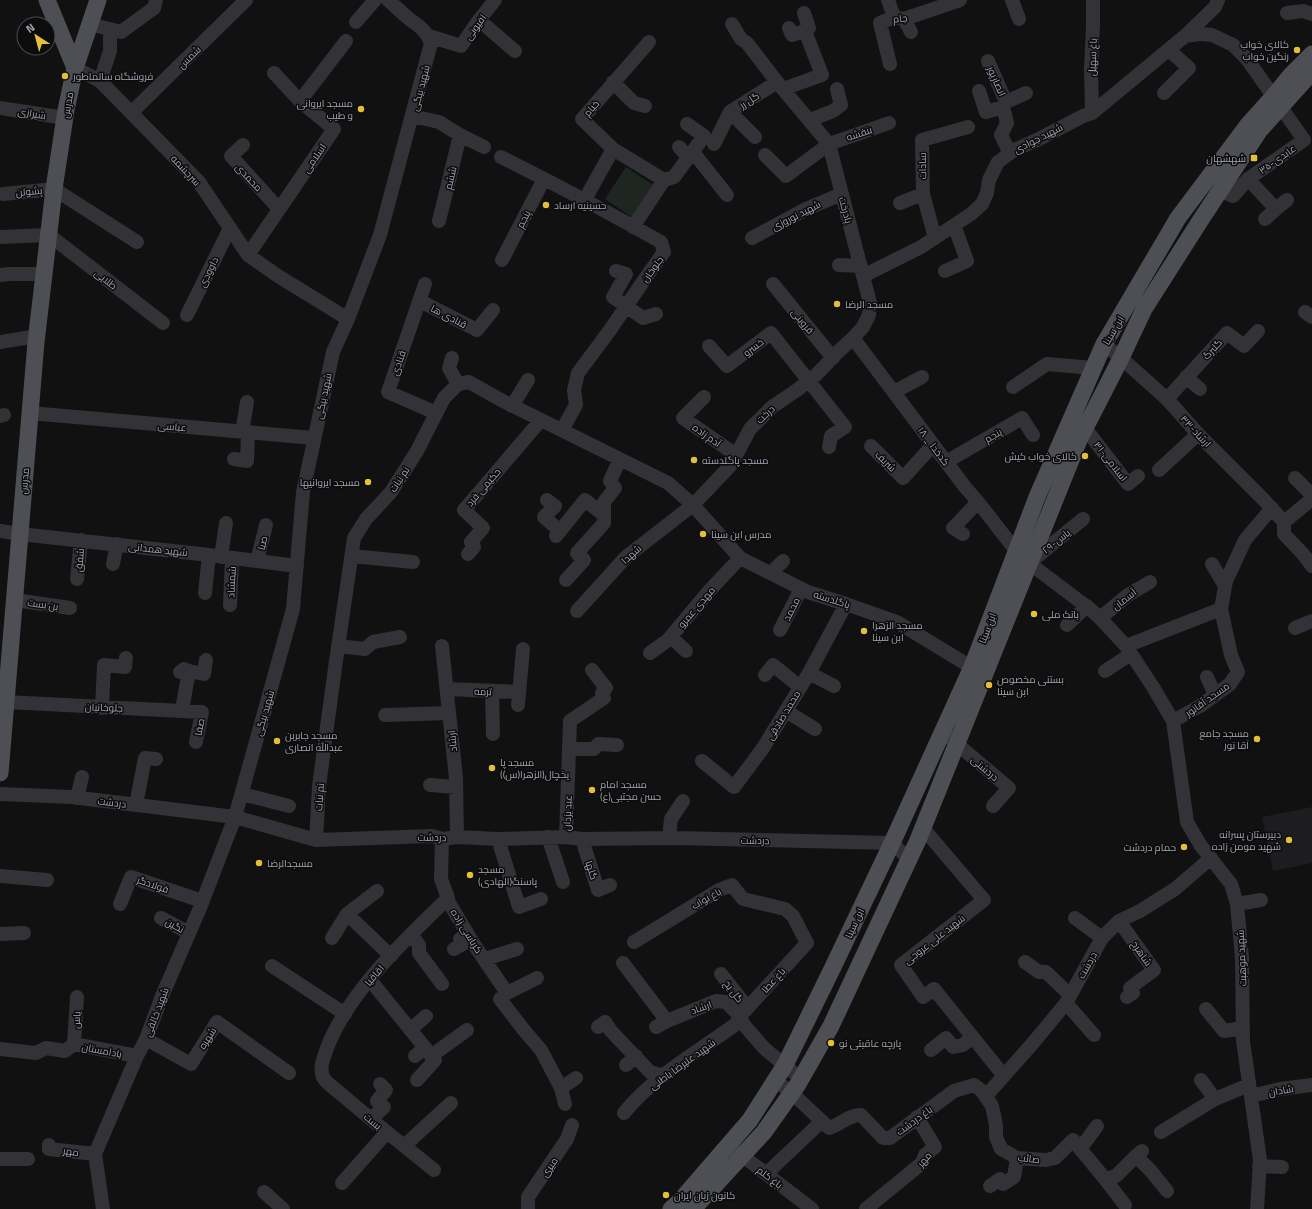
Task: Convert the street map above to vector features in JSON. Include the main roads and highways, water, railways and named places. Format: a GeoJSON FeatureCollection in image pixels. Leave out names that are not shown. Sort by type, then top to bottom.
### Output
{"type":"FeatureCollection","features":[{"type":"Feature","properties":{"kind":"main road"},"geometry":{"type":"LineString","coordinates":[[47,0],[75,68]]}},
{"type":"Feature","properties":{"kind":"main road","name":"مدرس"},"geometry":{"type":"LineString","coordinates":[[0,773],[6,702],[5,657],[15,600],[37,336],[54,189],[65,118],[75,68],[98,0]]}},
{"type":"Feature","properties":{"kind":"main road","name":"ابن سینا"},"geometry":{"type":"LineString","coordinates":[[683,1207],[742,1156],[764,1132],[801,1079],[831,1026],[923,828],[957,743],[978,672],[1023,558],[1085,428],[1144,309],[1259,131],[1292,74],[1312,54]]}},
{"type":"Feature","properties":{"kind":"main road","name":"ابن سینا"},"geometry":{"type":"LineString","coordinates":[[1023,558],[1036,497],[1104,344],[1178,218],[1247,126],[1312,72]]}},
{"type":"Feature","properties":{"kind":"main road"},"geometry":{"type":"LineString","coordinates":[[1204,184],[1220,191]]}},
{"type":"Feature","properties":{"kind":"main road","name":"ابن سینا"},"geometry":{"type":"LineString","coordinates":[[683,1207],[728,1145],[750,1120],[785,1064],[892,843],[942,733],[978,672]]}},
{"type":"Feature","properties":{"kind":"place","name":"کالای خواب رنگین خواب"},"geometry":{"type":"Point","coordinates":[1297,50]}},
{"type":"Feature","properties":{"kind":"place","name":"فروشگاه سالماطور"},"geometry":{"type":"Point","coordinates":[65,76]}},
{"type":"Feature","properties":{"kind":"place","name":"مسجد ایروانی و طیب"},"geometry":{"type":"Point","coordinates":[361,109]}},
{"type":"Feature","properties":{"kind":"place","name":"شهشهان"},"geometry":{"type":"Point","coordinates":[1254,158]}},
{"type":"Feature","properties":{"kind":"place","name":"حسینیه ارساد"},"geometry":{"type":"Point","coordinates":[546,205]}},
{"type":"Feature","properties":{"kind":"place","name":"مسجد الرضا"},"geometry":{"type":"Point","coordinates":[837,304]}},
{"type":"Feature","properties":{"kind":"place","name":"کالای خواب کیش"},"geometry":{"type":"Point","coordinates":[1085,456]}},
{"type":"Feature","properties":{"kind":"place","name":"مسجد پاگلدسته"},"geometry":{"type":"Point","coordinates":[694,460]}},
{"type":"Feature","properties":{"kind":"place","name":"مسجد ایروانیها"},"geometry":{"type":"Point","coordinates":[368,482]}},
{"type":"Feature","properties":{"kind":"place","name":"مدرس ابن سینا"},"geometry":{"type":"Point","coordinates":[703,534]}},
{"type":"Feature","properties":{"kind":"place","name":"بانک ملی"},"geometry":{"type":"Point","coordinates":[1034,614]}},
{"type":"Feature","properties":{"kind":"place","name":"مسجد الزهرا ابن سینا"},"geometry":{"type":"Point","coordinates":[864,631]}},
{"type":"Feature","properties":{"kind":"place","name":"بستنی مخصوص ابن سینا"},"geometry":{"type":"Point","coordinates":[989,685]}},
{"type":"Feature","properties":{"kind":"place","name":"مسجد جامع آقا نور"},"geometry":{"type":"Point","coordinates":[1257,739]}},
{"type":"Feature","properties":{"kind":"place","name":"مسجد جابربن عبدالله انصاری"},"geometry":{"type":"Point","coordinates":[277,741]}},
{"type":"Feature","properties":{"kind":"place","name":"مسجد پا یخچال(الزهرا(س))"},"geometry":{"type":"Point","coordinates":[492,768]}},
{"type":"Feature","properties":{"kind":"place","name":"مسجد امام حسن مجتبی(ع)"},"geometry":{"type":"Point","coordinates":[592,790]}},
{"type":"Feature","properties":{"kind":"place","name":"دبیرستان پسرانه شهید مومن زاده"},"geometry":{"type":"Point","coordinates":[1289,840]}},
{"type":"Feature","properties":{"kind":"place","name":"حمام دردشت"},"geometry":{"type":"Point","coordinates":[1184,847]}},
{"type":"Feature","properties":{"kind":"place","name":"مسجدالرضا"},"geometry":{"type":"Point","coordinates":[259,863]}},
{"type":"Feature","properties":{"kind":"place","name":"مسجد پاسنگ(الهادی)"},"geometry":{"type":"Point","coordinates":[470,875]}},
{"type":"Feature","properties":{"kind":"place","name":"پارچه عاقبتی نو"},"geometry":{"type":"Point","coordinates":[831,1043]}},
{"type":"Feature","properties":{"kind":"place","name":"کانون زبان ایران"},"geometry":{"type":"Point","coordinates":[666,1195]}}]}
